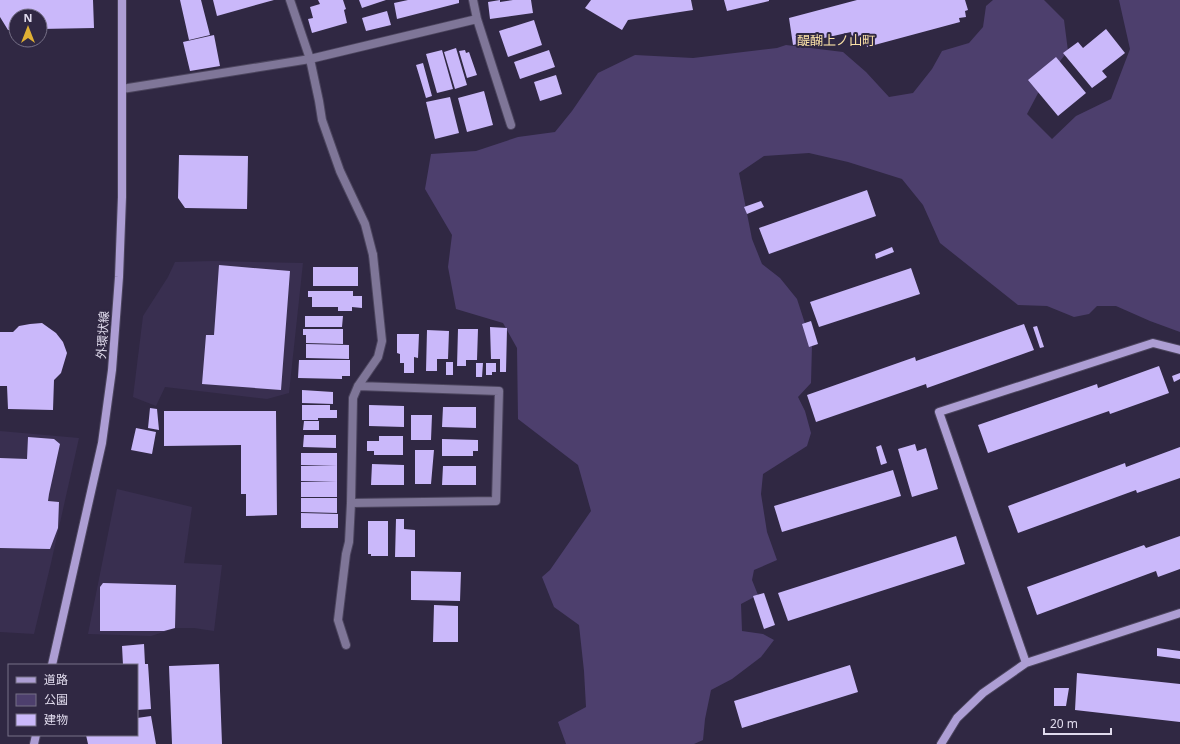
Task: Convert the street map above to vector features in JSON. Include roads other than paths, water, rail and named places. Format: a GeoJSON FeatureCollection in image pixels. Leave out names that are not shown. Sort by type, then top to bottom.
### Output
{"type":"FeatureCollection","features":[{"type":"Feature","properties":{"kind":"street","name":"外環状線"},"geometry":{"type":"LineString","coordinates":[[52,664],[102,443],[112,370],[119,277],[122,197],[122,0]]}},
{"type":"Feature","properties":{"kind":"street"},"geometry":{"type":"LineString","coordinates":[[290,0],[310,59],[322,120],[340,171],[365,224],[373,255],[382,341],[378,357],[358,386],[353,398],[349,542],[346,554],[338,620],[346,645]]}},
{"type":"Feature","properties":{"kind":"street"},"geometry":{"type":"LineString","coordinates":[[473,0],[477,19],[511,125]]}},
{"type":"Feature","properties":{"kind":"street"},"geometry":{"type":"LineString","coordinates":[[122,89],[310,59],[477,19]]}},
{"type":"Feature","properties":{"kind":"street"},"geometry":{"type":"LineString","coordinates":[[1026,663],[939,412],[1153,343],[1180,350]]}},
{"type":"Feature","properties":{"kind":"street"},"geometry":{"type":"LineString","coordinates":[[351,503],[496,502],[498,391],[358,386]]}},
{"type":"Feature","properties":{"kind":"street"},"geometry":{"type":"LineString","coordinates":[[941,744],[957,718],[983,693],[1026,663],[1180,613]]}},
{"type":"Feature","properties":{"kind":"district","name":"醍醐上ノ山町"},"geometry":{"type":"Point","coordinates":[836,40]}}]}
